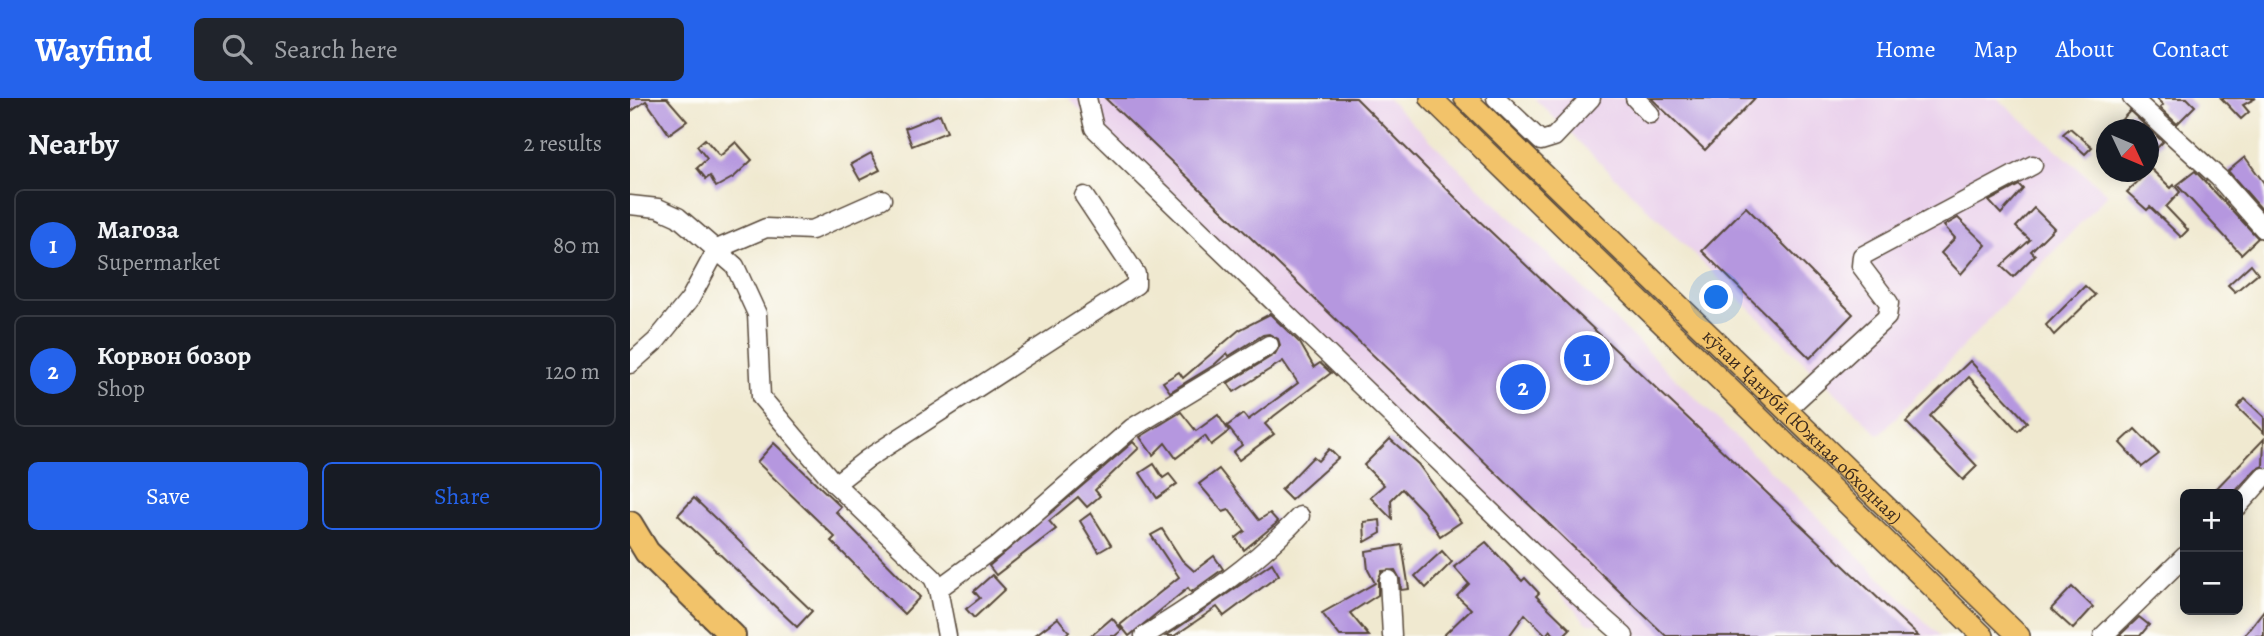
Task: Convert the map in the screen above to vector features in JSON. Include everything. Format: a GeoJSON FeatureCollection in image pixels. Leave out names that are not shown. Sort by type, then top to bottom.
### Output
{"type":"FeatureCollection","features":[{"type":"Feature","properties":{"kind":"highway"},"geometry":{"type":"LineString","coordinates":[[630,524],[638,553],[733,636]]}},
{"type":"Feature","properties":{"kind":"main road","name":"кӯчаи Ҷанубӣ (Южная обходная)"},"geometry":{"type":"LineString","coordinates":[[1430,98],[1983,636]]}},
{"type":"Feature","properties":{"kind":"main road","name":"кӯчаи Ҷанубӣ (Южная обходная)"},"geometry":{"type":"LineString","coordinates":[[1465,98],[2019,636]]}},
{"type":"Feature","properties":{"kind":"street"},"geometry":{"type":"LineString","coordinates":[[1087,98],[1094,128],[1573,591],[1624,636]]}},
{"type":"Feature","properties":{"kind":"street"},"geometry":{"type":"LineString","coordinates":[[1496,98],[1541,141],[1554,138],[1591,98]]}},
{"type":"Feature","properties":{"kind":"street"},"geometry":{"type":"LineString","coordinates":[[1635,98],[1650,114]]}},
{"type":"Feature","properties":{"kind":"street"},"geometry":{"type":"LineString","coordinates":[[2132,98],[2219,178],[2264,229]]}},
{"type":"Feature","properties":{"kind":"street"},"geometry":{"type":"LineString","coordinates":[[1786,410],[1887,317],[1889,303],[1861,266],[1862,256],[2033,165]]}},
{"type":"Feature","properties":{"kind":"street"},"geometry":{"type":"LineString","coordinates":[[835,484],[867,459],[1136,285],[1136,274],[1084,196]]}},
{"type":"Feature","properties":{"kind":"street"},"geometry":{"type":"LineString","coordinates":[[630,364],[656,341],[690,299],[717,249],[766,228],[812,230],[883,198]]}},
{"type":"Feature","properties":{"kind":"street"},"geometry":{"type":"LineString","coordinates":[[630,205],[658,208],[678,217],[735,266],[757,314],[761,397],[835,484],[933,578],[938,589],[947,636]]}},
{"type":"Feature","properties":{"kind":"street"},"geometry":{"type":"LineString","coordinates":[[938,589],[998,545],[1132,428],[1269,345]]}},
{"type":"Feature","properties":{"kind":"street"},"geometry":{"type":"LineString","coordinates":[[2243,500],[2264,477]]}},
{"type":"Feature","properties":{"kind":"street"},"geometry":{"type":"LineString","coordinates":[[1143,636],[1235,577],[1300,516]]}},
{"type":"Feature","properties":{"kind":"street"},"geometry":{"type":"LineString","coordinates":[[2103,636],[2180,561]]}},
{"type":"Feature","properties":{"kind":"street"},"geometry":{"type":"LineString","coordinates":[[1390,580],[1392,636]]}},
{"type":"Feature","properties":{"kind":"shaded area"},"geometry":{"type":"Polygon","coordinates":[[[1068,98],[1387,98],[1940,636],[1633,636],[1620,624],[1587,623],[1495,523],[1178,202],[1068,98]]]}},
{"type":"Feature","properties":{"kind":"shaded area"},"geometry":{"type":"Polygon","coordinates":[[[1534,98],[1997,98],[2108,194],[1879,435],[1534,98]]]}},
{"type":"Feature","properties":{"kind":"building"},"geometry":{"type":"Polygon","coordinates":[[[630,98],[667,98],[687,121],[669,134],[646,101],[630,112],[630,98]]]}},
{"type":"Feature","properties":{"kind":"building"},"geometry":{"type":"Polygon","coordinates":[[[1105,98],[1356,98],[1472,214],[1918,636],[1666,636],[1105,98]]]}},
{"type":"Feature","properties":{"kind":"building"},"geometry":{"type":"Polygon","coordinates":[[[1651,98],[1755,98],[1705,150],[1651,98]]]}},
{"type":"Feature","properties":{"kind":"building"},"geometry":{"type":"Polygon","coordinates":[[[2156,98],[2187,98],[2195,106],[2177,124],[2160,108],[2163,105],[2156,98]]]}},
{"type":"Feature","properties":{"kind":"building"},"geometry":{"type":"Polygon","coordinates":[[[2221,98],[2256,98],[2243,105],[2249,112],[2241,119],[2221,98]]]}},
{"type":"Feature","properties":{"kind":"building"},"geometry":{"type":"Polygon","coordinates":[[[2130,111],[2139,119],[2122,119],[2130,111]]]}},
{"type":"Feature","properties":{"kind":"building"},"geometry":{"type":"Polygon","coordinates":[[[940,114],[947,132],[912,146],[905,128],[940,114]]]}},
{"type":"Feature","properties":{"kind":"building"},"geometry":{"type":"Polygon","coordinates":[[[2070,128],[2092,147],[2085,154],[2063,134],[2070,128]]]}},
{"type":"Feature","properties":{"kind":"building"},"geometry":{"type":"Polygon","coordinates":[[[705,139],[720,156],[736,142],[752,160],[734,177],[716,187],[710,176],[706,179],[697,168],[707,159],[697,146],[705,139]]]}},
{"type":"Feature","properties":{"kind":"building"},"geometry":{"type":"Polygon","coordinates":[[[871,153],[880,170],[860,180],[851,164],[871,153]]]}},
{"type":"Feature","properties":{"kind":"building"},"geometry":{"type":"Polygon","coordinates":[[[2245,157],[2264,183],[2264,212],[2228,171],[2245,157]]]}},
{"type":"Feature","properties":{"kind":"building"},"geometry":{"type":"Polygon","coordinates":[[[2195,171],[2258,238],[2241,254],[2177,185],[2195,171]]]}},
{"type":"Feature","properties":{"kind":"building"},"geometry":{"type":"Polygon","coordinates":[[[2159,177],[2171,188],[2174,185],[2180,192],[2166,207],[2188,230],[2181,237],[2150,207],[2147,210],[2127,192],[2137,182],[2159,182],[2159,177]]]}},
{"type":"Feature","properties":{"kind":"building"},"geometry":{"type":"Polygon","coordinates":[[[2019,185],[2023,189],[2001,214],[1989,201],[2019,185]]]}},
{"type":"Feature","properties":{"kind":"building"},"geometry":{"type":"Polygon","coordinates":[[[1746,207],[1853,314],[1810,358],[1702,251],[1746,207]]]}},
{"type":"Feature","properties":{"kind":"building"},"geometry":{"type":"Polygon","coordinates":[[[2034,208],[2054,228],[2031,251],[2035,255],[2013,277],[2001,266],[2030,240],[2016,227],[2034,208]]]}},
{"type":"Feature","properties":{"kind":"building"},"geometry":{"type":"Polygon","coordinates":[[[1958,218],[1986,245],[1961,274],[1941,253],[1955,238],[1944,226],[1958,218]]]}},
{"type":"Feature","properties":{"kind":"building"},"geometry":{"type":"Polygon","coordinates":[[[2251,264],[2258,273],[2235,292],[2228,285],[2251,264]]]}},
{"type":"Feature","properties":{"kind":"building"},"geometry":{"type":"Polygon","coordinates":[[[2085,286],[2095,295],[2054,335],[2046,325],[2085,286]]]}},
{"type":"Feature","properties":{"kind":"building"},"geometry":{"type":"Polygon","coordinates":[[[1270,314],[1300,343],[1314,367],[1320,363],[1331,373],[1265,424],[1274,434],[1239,460],[1233,452],[1242,445],[1227,426],[1243,414],[1248,420],[1298,383],[1283,361],[1234,392],[1228,383],[1275,354],[1280,345],[1278,339],[1269,334],[1263,335],[1229,356],[1227,353],[1214,365],[1170,392],[1163,382],[1179,372],[1183,378],[1239,330],[1270,314]]]}},
{"type":"Feature","properties":{"kind":"building"},"geometry":{"type":"Polygon","coordinates":[[[1970,361],[2027,422],[2018,431],[1969,377],[1930,416],[1977,466],[1963,480],[1906,422],[1970,361]]]}},
{"type":"Feature","properties":{"kind":"building"},"geometry":{"type":"Polygon","coordinates":[[[2245,399],[2264,417],[2264,433],[2237,407],[2245,399]]]}},
{"type":"Feature","properties":{"kind":"building"},"geometry":{"type":"Polygon","coordinates":[[[1181,412],[1196,431],[1218,415],[1229,431],[1211,445],[1205,436],[1176,458],[1165,443],[1153,455],[1140,437],[1181,412]]]}},
{"type":"Feature","properties":{"kind":"building"},"geometry":{"type":"Polygon","coordinates":[[[2135,429],[2159,454],[2142,467],[2120,443],[2135,429]]]}},
{"type":"Feature","properties":{"kind":"building"},"geometry":{"type":"Polygon","coordinates":[[[1390,439],[1418,464],[1461,522],[1440,536],[1423,511],[1402,489],[1391,500],[1392,519],[1370,497],[1384,485],[1364,465],[1390,439]]]}},
{"type":"Feature","properties":{"kind":"building"},"geometry":{"type":"Polygon","coordinates":[[[2264,439],[2263,466],[2256,469],[2238,489],[2216,489],[2264,439]]]}},
{"type":"Feature","properties":{"kind":"building"},"geometry":{"type":"Polygon","coordinates":[[[1133,442],[1139,448],[1095,490],[1100,496],[1087,507],[1078,497],[1049,521],[1056,529],[996,575],[989,566],[1133,442]]]}},
{"type":"Feature","properties":{"kind":"building"},"geometry":{"type":"Polygon","coordinates":[[[774,443],[841,507],[836,512],[920,597],[904,614],[831,541],[835,537],[757,462],[774,443]]]}},
{"type":"Feature","properties":{"kind":"building"},"geometry":{"type":"Polygon","coordinates":[[[1329,449],[1338,458],[1291,500],[1281,490],[1313,457],[1318,461],[1329,449]]]}},
{"type":"Feature","properties":{"kind":"building"},"geometry":{"type":"Polygon","coordinates":[[[1154,464],[1163,478],[1169,474],[1177,484],[1157,498],[1140,473],[1154,464]]]}},
{"type":"Feature","properties":{"kind":"building"},"geometry":{"type":"Polygon","coordinates":[[[1219,469],[1259,520],[1270,513],[1278,522],[1244,550],[1236,538],[1245,531],[1229,510],[1223,512],[1199,484],[1219,469]]]}},
{"type":"Feature","properties":{"kind":"building"},"geometry":{"type":"Polygon","coordinates":[[[694,498],[812,611],[797,627],[678,515],[694,498]]]}},
{"type":"Feature","properties":{"kind":"building"},"geometry":{"type":"Polygon","coordinates":[[[1091,513],[1111,545],[1099,552],[1080,521],[1091,513]]]}},
{"type":"Feature","properties":{"kind":"building"},"geometry":{"type":"Polygon","coordinates":[[[1380,520],[1381,533],[1365,542],[1364,522],[1380,520]]]}},
{"type":"Feature","properties":{"kind":"building"},"geometry":{"type":"Polygon","coordinates":[[[1162,529],[1182,560],[1194,571],[1214,556],[1223,569],[1191,592],[1188,588],[1129,636],[1120,625],[1179,577],[1151,535],[1162,529]]]}},
{"type":"Feature","properties":{"kind":"building"},"geometry":{"type":"Polygon","coordinates":[[[1486,542],[1522,581],[1525,578],[1539,593],[1536,596],[1570,629],[1563,636],[1555,636],[1550,630],[1546,635],[1525,614],[1509,636],[1443,636],[1471,609],[1457,596],[1469,584],[1454,567],[1486,542]]]}},
{"type":"Feature","properties":{"kind":"building"},"geometry":{"type":"Polygon","coordinates":[[[1402,545],[1409,589],[1401,590],[1400,579],[1395,570],[1382,571],[1378,580],[1378,595],[1350,613],[1369,636],[1340,636],[1322,613],[1375,583],[1368,570],[1366,551],[1402,545]]]}},
{"type":"Feature","properties":{"kind":"building"},"geometry":{"type":"Polygon","coordinates":[[[1442,551],[1452,562],[1426,588],[1415,576],[1442,551]]]}},
{"type":"Feature","properties":{"kind":"building"},"geometry":{"type":"Polygon","coordinates":[[[1272,563],[1279,575],[1224,616],[1217,607],[1174,636],[1166,636],[1272,563]]]}},
{"type":"Feature","properties":{"kind":"building"},"geometry":{"type":"Polygon","coordinates":[[[992,575],[1005,589],[974,618],[966,609],[980,598],[974,591],[992,575]]]}},
{"type":"Feature","properties":{"kind":"building"},"geometry":{"type":"Polygon","coordinates":[[[2072,587],[2093,607],[2073,629],[2051,609],[2072,587]]]}},
{"type":"Feature","properties":{"kind":"building"},"geometry":{"type":"Polygon","coordinates":[[[2264,610],[2264,636],[2244,636],[2264,610]]]}},
{"type":"Feature","properties":{"kind":"building"},"geometry":{"type":"Polygon","coordinates":[[[2139,617],[2149,625],[2140,636],[2119,636],[2139,617]]]}},
{"type":"Feature","properties":{"kind":"building"},"geometry":{"type":"Polygon","coordinates":[[[1058,618],[1069,632],[1063,636],[1034,636],[1058,618]]]}},
{"type":"Feature","properties":{"kind":"building"},"geometry":{"type":"Polygon","coordinates":[[[1112,618],[1122,630],[1115,636],[1091,636],[1112,618]]]}},
{"type":"Feature","properties":{"kind":"place","name":"Магоза"},"geometry":{"type":"Point","coordinates":[1587,358]}},
{"type":"Feature","properties":{"kind":"place","name":"Корвон бозор"},"geometry":{"type":"Point","coordinates":[1523,387]}}]}
